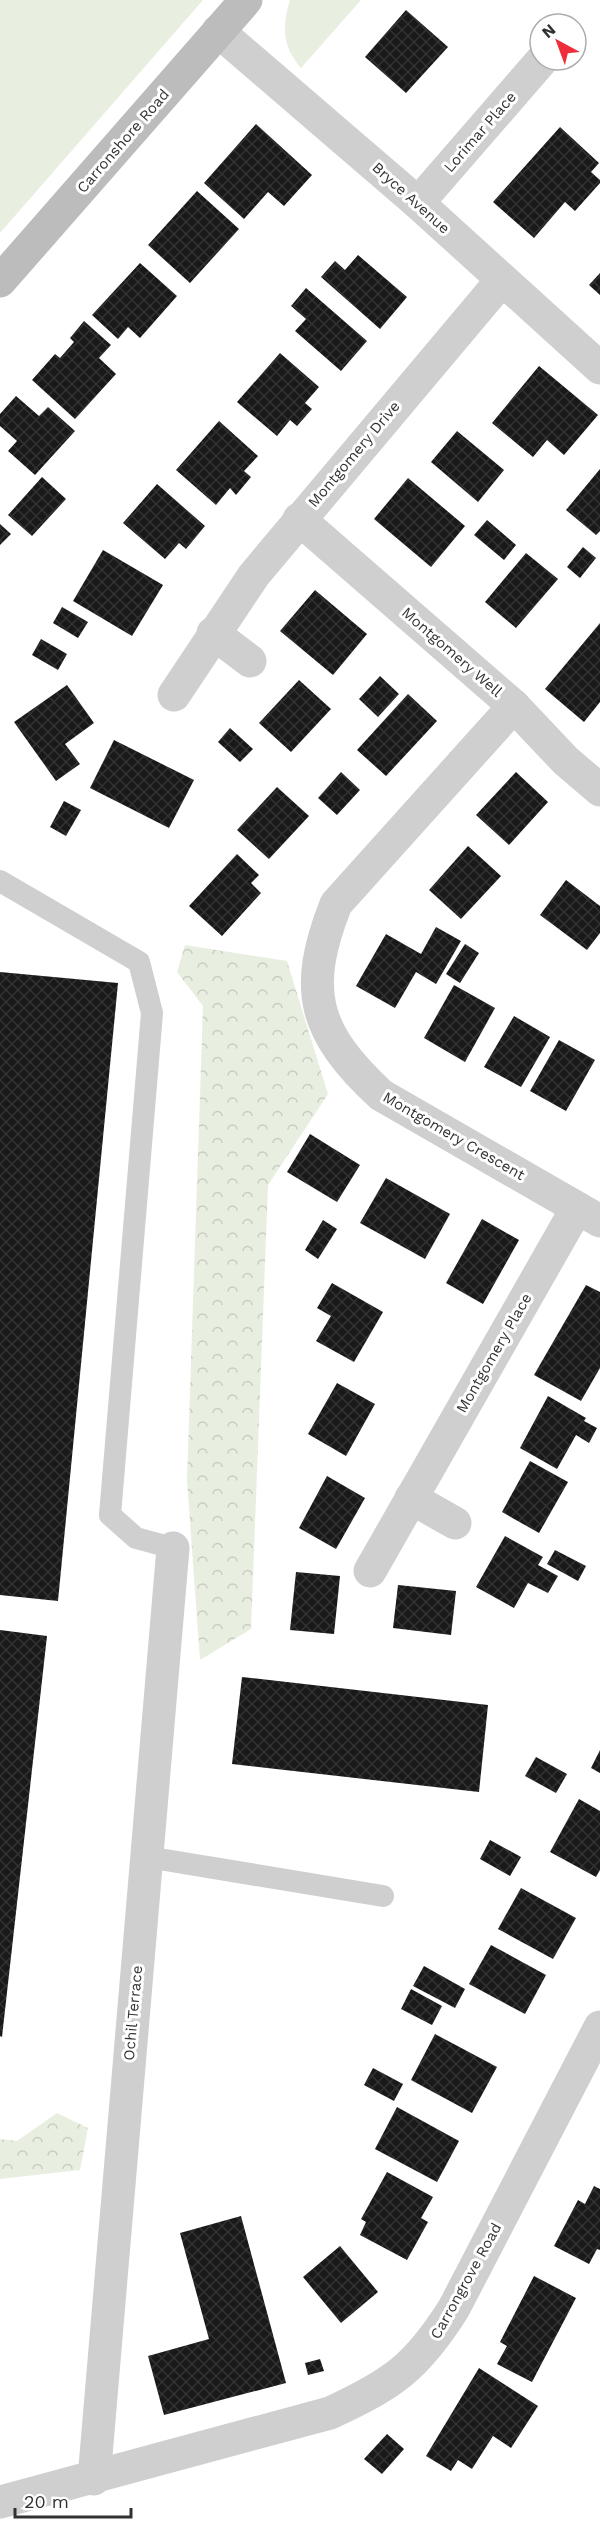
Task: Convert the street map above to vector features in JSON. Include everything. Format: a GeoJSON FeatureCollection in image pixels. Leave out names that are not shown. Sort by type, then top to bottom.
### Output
{"type":"FeatureCollection","features":[{"type":"Feature","properties":{"kind":"street","name":"Carronshore Road"},"geometry":{"type":"LineString","coordinates":[[0,281],[246,0]]}},
{"type":"Feature","properties":{"kind":"street","name":"Bryce Avenue"},"geometry":{"type":"LineString","coordinates":[[218,32],[418,203],[600,368]]}},
{"type":"Feature","properties":{"kind":"street","name":"Lorimar Place"},"geometry":{"type":"LineString","coordinates":[[418,203],[533,72]]}},
{"type":"Feature","properties":{"kind":"street","name":"Montgomery Drive"},"geometry":{"type":"LineString","coordinates":[[174,695],[213,633],[254,575],[501,280]]}},
{"type":"Feature","properties":{"kind":"street","name":"Montgomery Well"},"geometry":{"type":"LineString","coordinates":[[299,519],[514,706],[566,760],[600,790]]}},
{"type":"Feature","properties":{"kind":"street"},"geometry":{"type":"LineString","coordinates":[[213,633],[250,661]]}},
{"type":"Feature","properties":{"kind":"street","name":"Montgomery Crescent"},"geometry":{"type":"LineString","coordinates":[[514,706],[336,904],[322,939],[316,974],[318,1005],[330,1037],[351,1067],[381,1095],[589,1214]]}},
{"type":"Feature","properties":{"kind":"street","name":"Montgomery Place"},"geometry":{"type":"LineString","coordinates":[[370,1571],[411,1498],[589,1214]]}},
{"type":"Feature","properties":{"kind":"street"},"geometry":{"type":"LineString","coordinates":[[411,1498],[455,1523]]}},
{"type":"Feature","properties":{"kind":"street","name":"Ochil Terrace"},"geometry":{"type":"LineString","coordinates":[[94,2479],[173,1548]]}},
{"type":"Feature","properties":{"kind":"street","name":"Carrongrove Road"},"geometry":{"type":"LineString","coordinates":[[0,2502],[94,2479],[330,2414],[377,2391],[409,2367],[432,2343],[454,2308],[600,2027]]}},
{"type":"Feature","properties":{"kind":"lane"},"geometry":{"type":"LineString","coordinates":[[0,881],[139,962],[152,1013],[110,1515],[136,1538],[173,1548]]}},
{"type":"Feature","properties":{"kind":"lane"},"geometry":{"type":"LineString","coordinates":[[147,1857],[383,1896]]}},
{"type":"Feature","properties":{"kind":"green space"},"geometry":{"type":"Polygon","coordinates":[[[0,0],[203,0],[0,233],[0,0]]]}},
{"type":"Feature","properties":{"kind":"green space"},"geometry":{"type":"Polygon","coordinates":[[[290,0],[361,0],[301,68],[290,52],[285,36],[290,0]]]}},
{"type":"Feature","properties":{"kind":"green space"},"geometry":{"type":"Polygon","coordinates":[[[185,945],[287,961],[328,1094],[268,1185],[251,1629],[200,1660],[187,1480],[203,1006],[177,972],[185,945]]]}},
{"type":"Feature","properties":{"kind":"green space"},"geometry":{"type":"Polygon","coordinates":[[[57,2113],[88,2128],[80,2170],[0,2179],[0,2139],[17,2141],[57,2113]]]}},
{"type":"Feature","properties":{"kind":"building"},"geometry":{"type":"Polygon","coordinates":[[[406,10],[448,47],[406,93],[365,57],[406,10]]]}},
{"type":"Feature","properties":{"kind":"building"},"geometry":{"type":"Polygon","coordinates":[[[256,124],[312,175],[284,206],[268,192],[244,219],[204,183],[256,124]]]}},
{"type":"Feature","properties":{"kind":"building"},"geometry":{"type":"Polygon","coordinates":[[[560,127],[599,163],[591,172],[600,180],[600,183],[575,211],[565,202],[534,238],[493,202],[560,127]]]}},
{"type":"Feature","properties":{"kind":"building"},"geometry":{"type":"Polygon","coordinates":[[[197,191],[239,229],[190,283],[148,245],[197,191]]]}},
{"type":"Feature","properties":{"kind":"building"},"geometry":{"type":"Polygon","coordinates":[[[358,255],[407,297],[380,329],[321,277],[335,261],[345,270],[358,255]]]}},
{"type":"Feature","properties":{"kind":"building"},"geometry":{"type":"Polygon","coordinates":[[[140,263],[177,296],[140,338],[128,327],[118,339],[92,315],[140,263]]]}},
{"type":"Feature","properties":{"kind":"building"},"geometry":{"type":"Polygon","coordinates":[[[600,273],[600,295],[589,285],[600,273]]]}},
{"type":"Feature","properties":{"kind":"building"},"geometry":{"type":"Polygon","coordinates":[[[306,288],[367,341],[341,371],[295,331],[306,319],[291,306],[306,288]]]}},
{"type":"Feature","properties":{"kind":"building"},"geometry":{"type":"Polygon","coordinates":[[[84,321],[111,345],[99,358],[116,374],[75,419],[32,380],[55,354],[60,358],[74,342],[70,338],[84,321]]]}},
{"type":"Feature","properties":{"kind":"building"},"geometry":{"type":"Polygon","coordinates":[[[280,353],[319,387],[305,403],[312,409],[297,426],[290,420],[277,436],[237,402],[280,353]]]}},
{"type":"Feature","properties":{"kind":"building"},"geometry":{"type":"Polygon","coordinates":[[[539,366],[598,415],[564,455],[547,440],[533,457],[492,423],[539,366]]]}},
{"type":"Feature","properties":{"kind":"building"},"geometry":{"type":"Polygon","coordinates":[[[16,396],[39,416],[48,407],[75,431],[35,475],[8,451],[17,441],[0,426],[0,414],[16,396]]]}},
{"type":"Feature","properties":{"kind":"building"},"geometry":{"type":"Polygon","coordinates":[[[219,421],[258,456],[244,471],[251,477],[236,495],[230,488],[216,505],[176,470],[219,421]]]}},
{"type":"Feature","properties":{"kind":"building"},"geometry":{"type":"Polygon","coordinates":[[[457,431],[504,470],[478,502],[431,462],[457,431]]]}},
{"type":"Feature","properties":{"kind":"building"},"geometry":{"type":"Polygon","coordinates":[[[600,469],[600,531],[596,535],[566,510],[600,469]]]}},
{"type":"Feature","properties":{"kind":"building"},"geometry":{"type":"Polygon","coordinates":[[[42,477],[66,499],[32,536],[8,515],[42,477]]]}},
{"type":"Feature","properties":{"kind":"building"},"geometry":{"type":"Polygon","coordinates":[[[408,478],[465,526],[431,567],[374,519],[408,478]]]}},
{"type":"Feature","properties":{"kind":"building"},"geometry":{"type":"Polygon","coordinates":[[[157,484],[205,526],[186,549],[179,543],[165,559],[123,523],[157,484]]]}},
{"type":"Feature","properties":{"kind":"building"},"geometry":{"type":"Polygon","coordinates":[[[487,520],[516,545],[504,560],[474,535],[487,520]]]}},
{"type":"Feature","properties":{"kind":"building"},"geometry":{"type":"Polygon","coordinates":[[[0,524],[11,534],[0,545],[0,524]]]}},
{"type":"Feature","properties":{"kind":"building"},"geometry":{"type":"Polygon","coordinates":[[[583,547],[596,558],[580,578],[567,567],[583,547]]]}},
{"type":"Feature","properties":{"kind":"building"},"geometry":{"type":"Polygon","coordinates":[[[103,550],[163,585],[132,636],[73,601],[103,550]]]}},
{"type":"Feature","properties":{"kind":"building"},"geometry":{"type":"Polygon","coordinates":[[[526,553],[558,579],[516,628],[485,602],[526,553]]]}},
{"type":"Feature","properties":{"kind":"building"},"geometry":{"type":"Polygon","coordinates":[[[315,590],[367,634],[333,675],[280,631],[315,590]]]}},
{"type":"Feature","properties":{"kind":"building"},"geometry":{"type":"Polygon","coordinates":[[[62,607],[88,622],[78,638],[53,623],[62,607]]]}},
{"type":"Feature","properties":{"kind":"building"},"geometry":{"type":"Polygon","coordinates":[[[600,623],[600,702],[584,722],[545,689],[600,623]]]}},
{"type":"Feature","properties":{"kind":"building"},"geometry":{"type":"Polygon","coordinates":[[[41,639],[67,654],[58,670],[32,655],[41,639]]]}},
{"type":"Feature","properties":{"kind":"building"},"geometry":{"type":"Polygon","coordinates":[[[380,676],[399,694],[378,717],[359,699],[380,676]]]}},
{"type":"Feature","properties":{"kind":"building"},"geometry":{"type":"Polygon","coordinates":[[[299,680],[331,709],[291,752],[259,723],[299,680]]]}},
{"type":"Feature","properties":{"kind":"building"},"geometry":{"type":"Polygon","coordinates":[[[67,685],[94,723],[65,744],[80,764],[56,781],[14,722],[67,685]]]}},
{"type":"Feature","properties":{"kind":"building"},"geometry":{"type":"Polygon","coordinates":[[[408,694],[437,721],[386,776],[357,750],[408,694]]]}},
{"type":"Feature","properties":{"kind":"building"},"geometry":{"type":"Polygon","coordinates":[[[230,728],[253,749],[240,762],[218,742],[230,728]]]}},
{"type":"Feature","properties":{"kind":"building"},"geometry":{"type":"Polygon","coordinates":[[[114,740],[194,780],[169,828],[90,788],[114,740]]]}},
{"type":"Feature","properties":{"kind":"building"},"geometry":{"type":"Polygon","coordinates":[[[341,772],[360,790],[337,815],[318,798],[341,772]]]}},
{"type":"Feature","properties":{"kind":"building"},"geometry":{"type":"Polygon","coordinates":[[[516,772],[548,802],[509,845],[476,815],[516,772]]]}},
{"type":"Feature","properties":{"kind":"building"},"geometry":{"type":"Polygon","coordinates":[[[277,787],[309,816],[269,859],[237,830],[277,787]]]}},
{"type":"Feature","properties":{"kind":"building"},"geometry":{"type":"Polygon","coordinates":[[[64,801],[81,810],[66,836],[50,827],[64,801]]]}},
{"type":"Feature","properties":{"kind":"building"},"geometry":{"type":"Polygon","coordinates":[[[468,846],[501,876],[461,919],[429,890],[468,846]]]}},
{"type":"Feature","properties":{"kind":"building"},"geometry":{"type":"Polygon","coordinates":[[[237,854],[259,875],[251,883],[261,893],[222,936],[189,906],[237,854]]]}},
{"type":"Feature","properties":{"kind":"building"},"geometry":{"type":"Polygon","coordinates":[[[566,880],[600,906],[600,933],[587,950],[540,915],[566,880]]]}},
{"type":"Feature","properties":{"kind":"building"},"geometry":{"type":"Polygon","coordinates":[[[436,927],[461,941],[436,984],[416,972],[395,1008],[356,986],[386,934],[421,954],[436,927]]]}},
{"type":"Feature","properties":{"kind":"building"},"geometry":{"type":"Polygon","coordinates":[[[465,944],[479,953],[460,983],[446,974],[465,944]]]}},
{"type":"Feature","properties":{"kind":"building"},"geometry":{"type":"Polygon","coordinates":[[[0,972],[118,983],[58,1601],[0,1595],[0,972]]]}},
{"type":"Feature","properties":{"kind":"building"},"geometry":{"type":"Polygon","coordinates":[[[454,985],[495,1008],[465,1062],[424,1038],[454,985]]]}},
{"type":"Feature","properties":{"kind":"building"},"geometry":{"type":"Polygon","coordinates":[[[514,1016],[550,1037],[521,1087],[484,1067],[514,1016]]]}},
{"type":"Feature","properties":{"kind":"building"},"geometry":{"type":"Polygon","coordinates":[[[559,1040],[595,1060],[566,1111],[530,1091],[559,1040]]]}},
{"type":"Feature","properties":{"kind":"building"},"geometry":{"type":"Polygon","coordinates":[[[310,1134],[360,1165],[337,1202],[287,1172],[310,1134]]]}},
{"type":"Feature","properties":{"kind":"building"},"geometry":{"type":"Polygon","coordinates":[[[386,1178],[450,1214],[425,1259],[360,1223],[386,1178]]]}},
{"type":"Feature","properties":{"kind":"building"},"geometry":{"type":"Polygon","coordinates":[[[482,1219],[519,1240],[483,1304],[446,1283],[482,1219]]]}},
{"type":"Feature","properties":{"kind":"building"},"geometry":{"type":"Polygon","coordinates":[[[323,1220],[337,1229],[318,1259],[305,1250],[323,1220]]]}},
{"type":"Feature","properties":{"kind":"building"},"geometry":{"type":"Polygon","coordinates":[[[332,1283],[383,1312],[354,1362],[316,1341],[331,1316],[317,1308],[332,1283]]]}},
{"type":"Feature","properties":{"kind":"building"},"geometry":{"type":"Polygon","coordinates":[[[586,1285],[600,1292],[600,1368],[581,1401],[534,1375],[586,1285]]]}},
{"type":"Feature","properties":{"kind":"building"},"geometry":{"type":"Polygon","coordinates":[[[337,1383],[375,1404],[346,1456],[308,1434],[337,1383]]]}},
{"type":"Feature","properties":{"kind":"building"},"geometry":{"type":"Polygon","coordinates":[[[548,1396],[586,1418],[584,1421],[597,1428],[589,1443],[576,1435],[557,1469],[520,1448],[548,1396]]]}},
{"type":"Feature","properties":{"kind":"building"},"geometry":{"type":"Polygon","coordinates":[[[530,1461],[568,1482],[539,1533],[502,1512],[530,1461]]]}},
{"type":"Feature","properties":{"kind":"building"},"geometry":{"type":"Polygon","coordinates":[[[327,1476],[365,1498],[336,1549],[299,1528],[327,1476]]]}},
{"type":"Feature","properties":{"kind":"building"},"geometry":{"type":"Polygon","coordinates":[[[505,1536],[543,1557],[538,1565],[558,1576],[548,1593],[528,1583],[514,1608],[476,1587],[505,1536]]]}},
{"type":"Feature","properties":{"kind":"building"},"geometry":{"type":"Polygon","coordinates":[[[555,1550],[586,1566],[578,1581],[547,1564],[555,1550]]]}},
{"type":"Feature","properties":{"kind":"building"},"geometry":{"type":"Polygon","coordinates":[[[296,1572],[340,1576],[334,1634],[290,1630],[296,1572]]]}},
{"type":"Feature","properties":{"kind":"building"},"geometry":{"type":"Polygon","coordinates":[[[398,1585],[456,1591],[451,1635],[393,1628],[398,1585]]]}},
{"type":"Feature","properties":{"kind":"building"},"geometry":{"type":"Polygon","coordinates":[[[0,1630],[47,1636],[2,2037],[0,2036],[0,1630]]]}},
{"type":"Feature","properties":{"kind":"building"},"geometry":{"type":"Polygon","coordinates":[[[242,1677],[488,1705],[479,1792],[232,1764],[242,1677]]]}},
{"type":"Feature","properties":{"kind":"building"},"geometry":{"type":"Polygon","coordinates":[[[600,1750],[600,1773],[591,1768],[600,1750]]]}},
{"type":"Feature","properties":{"kind":"building"},"geometry":{"type":"Polygon","coordinates":[[[536,1757],[567,1774],[556,1793],[525,1776],[536,1757]]]}},
{"type":"Feature","properties":{"kind":"building"},"geometry":{"type":"Polygon","coordinates":[[[579,1799],[600,1811],[600,1870],[596,1877],[550,1852],[579,1799]]]}},
{"type":"Feature","properties":{"kind":"building"},"geometry":{"type":"Polygon","coordinates":[[[490,1840],[521,1857],[510,1876],[480,1859],[490,1840]]]}},
{"type":"Feature","properties":{"kind":"building"},"geometry":{"type":"Polygon","coordinates":[[[521,1888],[576,1918],[553,1959],[498,1929],[521,1888]]]}},
{"type":"Feature","properties":{"kind":"building"},"geometry":{"type":"Polygon","coordinates":[[[491,1945],[546,1975],[525,2014],[469,1984],[491,1945]]]}},
{"type":"Feature","properties":{"kind":"building"},"geometry":{"type":"Polygon","coordinates":[[[424,1966],[465,1989],[455,2008],[413,1986],[424,1966]]]}},
{"type":"Feature","properties":{"kind":"building"},"geometry":{"type":"Polygon","coordinates":[[[411,1989],[442,2006],[432,2025],[401,2009],[411,1989]]]}},
{"type":"Feature","properties":{"kind":"building"},"geometry":{"type":"Polygon","coordinates":[[[435,2034],[497,2067],[472,2113],[411,2080],[435,2034]]]}},
{"type":"Feature","properties":{"kind":"building"},"geometry":{"type":"Polygon","coordinates":[[[373,2068],[403,2084],[394,2101],[364,2085],[373,2068]]]}},
{"type":"Feature","properties":{"kind":"building"},"geometry":{"type":"Polygon","coordinates":[[[397,2107],[459,2141],[437,2182],[375,2149],[397,2107]]]}},
{"type":"Feature","properties":{"kind":"building"},"geometry":{"type":"Polygon","coordinates":[[[387,2172],[433,2197],[421,2218],[428,2222],[407,2260],[360,2235],[366,2222],[361,2219],[387,2172]]]}},
{"type":"Feature","properties":{"kind":"building"},"geometry":{"type":"Polygon","coordinates":[[[594,2186],[600,2189],[600,2250],[597,2249],[589,2264],[554,2246],[578,2200],[585,2204],[594,2186]]]}},
{"type":"Feature","properties":{"kind":"building"},"geometry":{"type":"Polygon","coordinates":[[[241,2216],[286,2383],[164,2415],[148,2356],[209,2339],[180,2233],[241,2216]]]}},
{"type":"Feature","properties":{"kind":"building"},"geometry":{"type":"Polygon","coordinates":[[[340,2246],[378,2292],[341,2323],[303,2277],[340,2246]]]}},
{"type":"Feature","properties":{"kind":"building"},"geometry":{"type":"Polygon","coordinates":[[[534,2276],[576,2298],[532,2382],[497,2364],[507,2346],[500,2342],[534,2276]]]}},
{"type":"Feature","properties":{"kind":"building"},"geometry":{"type":"Polygon","coordinates":[[[320,2359],[324,2371],[308,2375],[305,2363],[320,2359]]]}},
{"type":"Feature","properties":{"kind":"building"},"geometry":{"type":"Polygon","coordinates":[[[479,2368],[538,2406],[511,2448],[493,2436],[472,2469],[458,2460],[451,2471],[426,2456],[479,2368]]]}},
{"type":"Feature","properties":{"kind":"building"},"geometry":{"type":"Polygon","coordinates":[[[387,2434],[404,2449],[382,2474],[364,2459],[387,2434]]]}}]}
